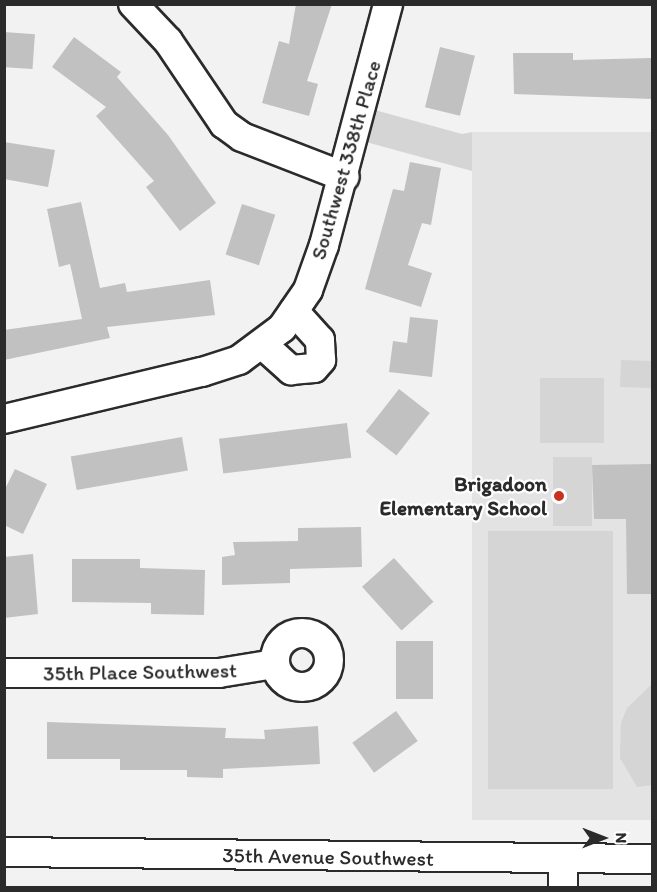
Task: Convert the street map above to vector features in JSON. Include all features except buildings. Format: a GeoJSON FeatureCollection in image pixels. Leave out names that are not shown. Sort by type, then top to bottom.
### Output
{"type":"FeatureCollection","features":[{"type":"Feature","properties":{"kind":"street"},"geometry":{"type":"LineString","coordinates":[[133,4],[168,41],[224,124],[242,136],[345,177]]}},
{"type":"Feature","properties":{"kind":"street","name":"Southwest 338th Place"},"geometry":{"type":"LineString","coordinates":[[280,328],[308,290],[345,177],[388,4]]}},
{"type":"Feature","properties":{"kind":"street"},"geometry":{"type":"LineString","coordinates":[[4,419],[202,372],[280,328],[320,340],[317,365],[291,370],[280,328]]}},
{"type":"Feature","properties":{"kind":"street","name":"35th Place Southwest"},"geometry":{"type":"LineString","coordinates":[[4,673],[219,673],[274,664]]}},
{"type":"Feature","properties":{"kind":"street","name":"35th Avenue Southwest"},"geometry":{"type":"LineString","coordinates":[[4,852],[652,859]]}},
{"type":"Feature","properties":{"kind":"street"},"geometry":{"type":"LineString","coordinates":[[562,858],[562,888]]}},
{"type":"Feature","properties":{"kind":"shaded area"},"geometry":{"type":"Polygon","coordinates":[[[364,107],[462,134],[472,132],[472,171],[355,139],[364,107]]]}},
{"type":"Feature","properties":{"kind":"shaded area","name":"Brigadoon Elementary School"},"geometry":{"type":"Polygon","coordinates":[[[472,132],[652,132],[652,820],[472,820],[472,132]]]}},
{"type":"Feature","properties":{"kind":"shaded area"},"geometry":{"type":"Polygon","coordinates":[[[621,360],[652,361],[651,388],[620,387],[621,360]]]}},
{"type":"Feature","properties":{"kind":"shaded area"},"geometry":{"type":"Polygon","coordinates":[[[540,378],[604,378],[604,443],[540,443],[540,378]]]}},
{"type":"Feature","properties":{"kind":"shaded area"},"geometry":{"type":"Polygon","coordinates":[[[553,457],[592,457],[592,526],[553,526],[553,457]]]}},
{"type":"Feature","properties":{"kind":"shaded area"},"geometry":{"type":"Polygon","coordinates":[[[488,531],[613,531],[613,789],[488,789],[488,531]]]}},
{"type":"Feature","properties":{"kind":"shaded area"},"geometry":{"type":"Polygon","coordinates":[[[652,684],[652,785],[637,787],[620,758],[621,723],[627,708],[652,684]]]}},
{"type":"Feature","properties":{"kind":"place","name":"Brigadoon Elementary School"},"geometry":{"type":"Point","coordinates":[559,496]}}]}
